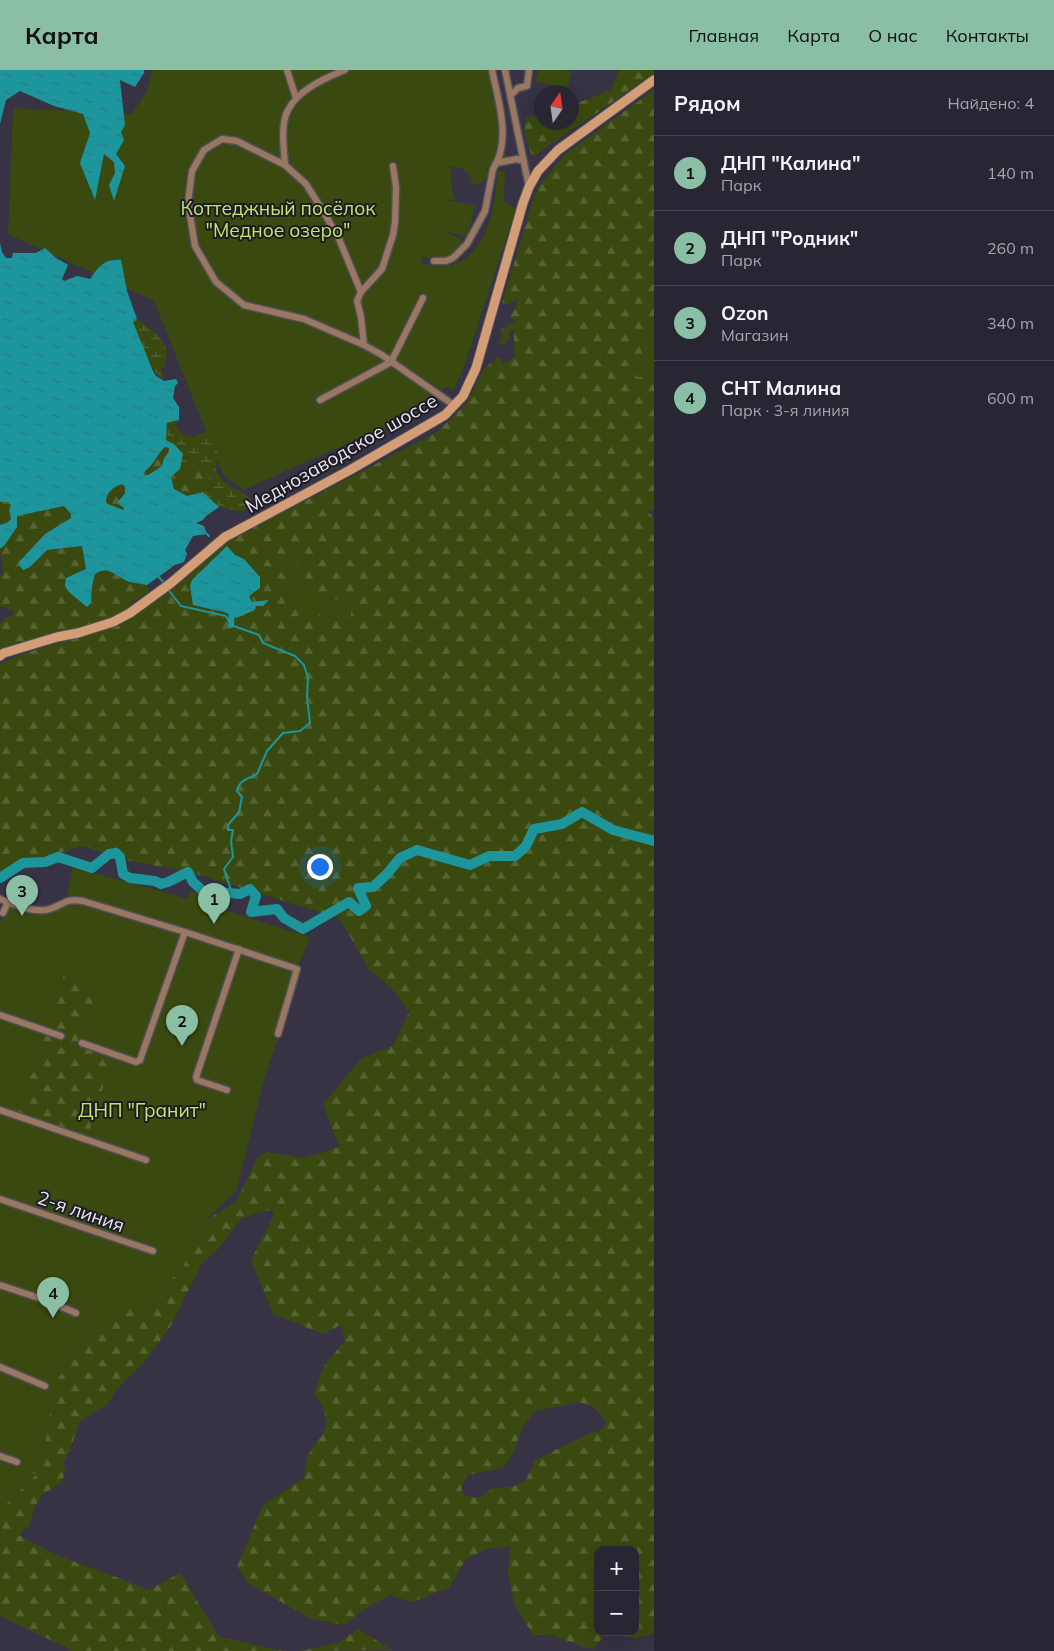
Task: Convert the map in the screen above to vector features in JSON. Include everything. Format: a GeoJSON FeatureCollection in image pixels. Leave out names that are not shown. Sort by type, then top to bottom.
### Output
{"type":"FeatureCollection","features":[{"type":"Feature","properties":{"kind":"main road","name":"Меднозаводское шоссе"},"geometry":{"type":"LineString","coordinates":[[0,656],[4,653],[49,639],[78,633],[113,622],[130,614],[171,584],[225,537],[433,424],[445,415],[455,406],[467,389],[476,368],[529,187],[538,171],[558,150],[654,80]]}},
{"type":"Feature","properties":{"kind":"street"},"geometry":{"type":"LineString","coordinates":[[286,70],[296,98]]}},
{"type":"Feature","properties":{"kind":"street"},"geometry":{"type":"LineString","coordinates":[[285,165],[283,137],[287,111],[296,98],[327,77],[345,70]]}},
{"type":"Feature","properties":{"kind":"street"},"geometry":{"type":"LineString","coordinates":[[434,261],[446,261],[453,258],[467,244],[485,212],[493,169],[504,130],[492,70]]}},
{"type":"Feature","properties":{"kind":"street"},"geometry":{"type":"LineString","coordinates":[[505,70],[529,187]]}},
{"type":"Feature","properties":{"kind":"street"},"geometry":{"type":"LineString","coordinates":[[511,95],[518,88],[527,86],[526,72]]}},
{"type":"Feature","properties":{"kind":"street"},"geometry":{"type":"LineString","coordinates":[[361,292],[339,239],[326,216],[306,184],[285,165],[237,141],[222,139],[204,150],[192,171],[188,202],[194,246],[216,282],[244,305],[304,319],[364,345],[455,406]]}},
{"type":"Feature","properties":{"kind":"street"},"geometry":{"type":"LineString","coordinates":[[496,163],[517,158],[524,161]]}},
{"type":"Feature","properties":{"kind":"street"},"geometry":{"type":"LineString","coordinates":[[364,345],[361,316],[357,301],[361,292],[382,269],[393,235],[396,187],[393,166]]}},
{"type":"Feature","properties":{"kind":"street"},"geometry":{"type":"LineString","coordinates":[[320,400],[391,362],[423,298]]}},
{"type":"Feature","properties":{"kind":"street"},"geometry":{"type":"LineString","coordinates":[[0,899],[34,910],[49,910],[66,900],[74,900],[185,932],[297,969],[278,1034]]}},
{"type":"Feature","properties":{"kind":"street"},"geometry":{"type":"LineString","coordinates":[[0,922],[8,902]]}},
{"type":"Feature","properties":{"kind":"street"},"geometry":{"type":"LineString","coordinates":[[82,1043],[136,1062],[140,1060],[185,932]]}},
{"type":"Feature","properties":{"kind":"street"},"geometry":{"type":"LineString","coordinates":[[226,1090],[197,1080],[196,1077],[239,949]]}},
{"type":"Feature","properties":{"kind":"street"},"geometry":{"type":"LineString","coordinates":[[0,1015],[61,1036]]}},
{"type":"Feature","properties":{"kind":"street"},"geometry":{"type":"LineString","coordinates":[[0,1110],[146,1160]]}},
{"type":"Feature","properties":{"kind":"street","name":"2-я линия"},"geometry":{"type":"LineString","coordinates":[[0,1199],[152,1251]]}},
{"type":"Feature","properties":{"kind":"street"},"geometry":{"type":"LineString","coordinates":[[0,1285],[76,1313]]}},
{"type":"Feature","properties":{"kind":"street"},"geometry":{"type":"LineString","coordinates":[[0,1367],[45,1386]]}},
{"type":"Feature","properties":{"kind":"street"},"geometry":{"type":"LineString","coordinates":[[0,1456],[17,1462]]}},
{"type":"Feature","properties":{"kind":"green space","name":"Коттеджный посёлок \"Медное озеро\""},"geometry":{"type":"Polygon","coordinates":[[[153,70],[489,70],[500,130],[495,153],[506,154],[507,159],[492,162],[488,167],[487,177],[482,183],[476,185],[471,182],[470,175],[461,168],[451,166],[452,193],[456,199],[446,200],[475,206],[468,236],[442,231],[457,237],[465,243],[445,258],[422,257],[422,263],[442,266],[458,263],[471,254],[489,224],[496,187],[497,170],[505,172],[504,202],[516,209],[465,364],[453,391],[447,387],[423,400],[425,409],[243,490],[223,474],[154,301],[8,234],[13,108],[132,114],[146,92],[153,70]]]}},
{"type":"Feature","properties":{"kind":"green space"},"geometry":{"type":"Polygon","coordinates":[[[538,70],[564,70],[572,72],[568,85],[549,85],[535,82],[538,70]]]}},
{"type":"Feature","properties":{"kind":"green space"},"geometry":{"type":"Polygon","coordinates":[[[619,70],[654,70],[654,74],[579,125],[579,102],[611,90],[619,70]]]}},
{"type":"Feature","properties":{"kind":"green space"},"geometry":{"type":"Polygon","coordinates":[[[654,90],[654,322],[648,324],[641,334],[643,364],[638,366],[635,371],[638,377],[646,377],[650,371],[654,373],[654,509],[648,511],[654,518],[654,1632],[645,1636],[636,1637],[626,1636],[639,1636],[639,1546],[594,1546],[594,1636],[604,1636],[593,1650],[551,1635],[533,1635],[514,1603],[508,1573],[510,1546],[486,1549],[466,1559],[450,1587],[412,1602],[390,1595],[362,1611],[344,1625],[311,1619],[248,1583],[237,1567],[263,1505],[304,1478],[307,1456],[323,1434],[327,1422],[323,1407],[314,1394],[323,1368],[345,1340],[341,1325],[323,1334],[273,1314],[251,1260],[274,1215],[271,1210],[241,1219],[220,1247],[201,1265],[170,1327],[144,1362],[115,1391],[108,1404],[79,1422],[70,1451],[63,1463],[66,1468],[62,1482],[42,1495],[35,1507],[29,1526],[19,1535],[66,1558],[148,1590],[180,1573],[219,1637],[283,1651],[73,1651],[0,1616],[0,1510],[36,1475],[31,1472],[32,1464],[42,1465],[52,1400],[59,1377],[98,1327],[125,1298],[153,1308],[170,1280],[182,1269],[205,1221],[236,1202],[257,1158],[266,1152],[304,1158],[339,1147],[323,1104],[362,1058],[393,1046],[409,1012],[394,991],[369,969],[339,918],[190,872],[130,861],[83,846],[48,857],[21,859],[0,872],[0,664],[17,656],[122,622],[175,587],[228,541],[437,432],[467,403],[484,369],[499,356],[504,364],[515,356],[514,330],[509,330],[509,338],[506,345],[500,344],[500,340],[503,336],[501,328],[505,329],[508,324],[515,321],[510,316],[515,309],[518,299],[509,304],[502,303],[534,197],[541,183],[564,155],[654,90]],[[227,547],[192,580],[193,605],[224,612],[228,615],[268,601],[253,602],[249,596],[244,559],[235,555],[227,547]],[[298,552],[290,567],[295,580],[290,594],[290,609],[308,607],[319,610],[322,622],[330,622],[335,614],[351,616],[351,608],[344,601],[318,595],[311,591],[306,581],[304,566],[298,552]],[[578,1402],[535,1411],[523,1427],[513,1454],[503,1468],[468,1475],[461,1488],[464,1495],[480,1498],[493,1488],[512,1487],[526,1480],[535,1460],[590,1433],[602,1430],[606,1423],[601,1414],[595,1408],[578,1402]]]}},
{"type":"Feature","properties":{"kind":"green space"},"geometry":{"type":"Polygon","coordinates":[[[534,116],[534,130],[572,130],[532,157],[524,132],[526,118],[534,116]]]}},
{"type":"Feature","properties":{"kind":"green space"},"geometry":{"type":"Polygon","coordinates":[[[137,319],[164,343],[167,354],[164,366],[161,369],[164,381],[154,370],[146,354],[133,321],[137,319]]]}},
{"type":"Feature","properties":{"kind":"green space"},"geometry":{"type":"Polygon","coordinates":[[[654,322],[654,373],[650,372],[646,377],[638,377],[635,371],[638,366],[643,364],[641,334],[648,324],[654,322]]]}},
{"type":"Feature","properties":{"kind":"green space"},"geometry":{"type":"Polygon","coordinates":[[[179,420],[176,427],[188,436],[197,436],[210,428],[214,431],[218,449],[216,470],[228,485],[251,499],[249,507],[238,511],[219,507],[203,492],[211,483],[202,470],[196,466],[180,469],[183,454],[166,441],[167,423],[179,420]]]}},
{"type":"Feature","properties":{"kind":"green space"},"geometry":{"type":"Polygon","coordinates":[[[165,447],[169,448],[169,452],[164,458],[162,466],[148,475],[144,475],[145,471],[165,447]]]}},
{"type":"Feature","properties":{"kind":"green space"},"geometry":{"type":"Polygon","coordinates":[[[190,465],[203,471],[212,483],[203,492],[187,496],[174,490],[171,477],[180,469],[190,465]]]}},
{"type":"Feature","properties":{"kind":"green space"},"geometry":{"type":"Polygon","coordinates":[[[122,484],[125,487],[125,493],[120,496],[125,508],[123,510],[106,504],[110,491],[122,484]]]}},
{"type":"Feature","properties":{"kind":"green space"},"geometry":{"type":"Polygon","coordinates":[[[0,502],[8,502],[12,505],[9,510],[11,519],[0,525],[0,502]]]}},
{"type":"Feature","properties":{"kind":"green space"},"geometry":{"type":"Polygon","coordinates":[[[64,506],[71,514],[71,518],[45,534],[20,561],[30,567],[47,550],[82,546],[86,569],[66,578],[87,606],[91,603],[95,574],[100,571],[109,571],[130,582],[147,585],[149,592],[140,599],[133,600],[128,609],[112,617],[83,628],[0,652],[0,624],[2,620],[14,614],[13,611],[0,606],[0,575],[2,575],[3,568],[0,548],[17,527],[17,516],[64,506]]]}},
{"type":"Feature","properties":{"kind":"green space"},"geometry":{"type":"Polygon","coordinates":[[[298,551],[304,569],[318,595],[344,601],[351,608],[351,616],[335,614],[330,622],[322,622],[320,617],[308,607],[289,609],[290,594],[295,580],[290,567],[298,551]]]}},
{"type":"Feature","properties":{"kind":"green space","name":"ДНП \"Гранит\""},"geometry":{"type":"Polygon","coordinates":[[[73,867],[188,899],[190,892],[232,898],[227,911],[310,937],[297,969],[278,1038],[265,1076],[236,1191],[205,1221],[182,1269],[170,1280],[153,1308],[98,1327],[59,1377],[52,1400],[42,1465],[36,1475],[0,1510],[0,922],[8,902],[49,910],[66,900],[73,867]],[[52,1016],[16,1115],[80,1043],[52,1016]]]}},
{"type":"Feature","properties":{"kind":"green space"},"geometry":{"type":"Polygon","coordinates":[[[64,974],[99,986],[80,1043],[113,1055],[87,1140],[15,1115],[52,1016],[64,974]]]}},
{"type":"Feature","properties":{"kind":"green space"},"geometry":{"type":"Polygon","coordinates":[[[358,1629],[392,1650],[300,1651],[338,1643],[358,1629]]]}},
{"type":"Feature","properties":{"kind":"water"},"geometry":{"type":"Polygon","coordinates":[[[0,70],[144,70],[135,87],[120,80],[125,125],[121,132],[124,140],[116,154],[125,166],[114,201],[109,185],[115,173],[114,162],[104,154],[95,200],[80,163],[90,133],[83,114],[54,106],[20,91],[6,100],[0,124],[0,70]]]}},
{"type":"Feature","properties":{"kind":"water"},"geometry":{"type":"Polygon","coordinates":[[[0,243],[6,258],[12,258],[13,253],[36,253],[45,248],[68,265],[62,279],[64,281],[77,276],[90,279],[102,264],[111,260],[121,260],[127,291],[137,319],[133,322],[153,371],[156,376],[164,381],[176,379],[178,383],[175,386],[173,398],[179,407],[179,420],[167,423],[166,440],[174,444],[183,454],[180,469],[171,477],[174,489],[187,496],[203,492],[219,507],[203,520],[196,523],[204,526],[207,534],[193,536],[185,550],[187,554],[184,562],[175,565],[147,585],[130,582],[105,570],[95,574],[91,603],[87,607],[69,592],[65,586],[66,578],[86,569],[82,546],[47,550],[30,567],[23,570],[19,565],[20,561],[45,534],[71,518],[71,514],[64,506],[17,516],[17,527],[4,546],[0,548],[0,525],[7,523],[11,519],[9,510],[11,505],[8,502],[0,502],[0,243]],[[165,447],[145,471],[144,475],[148,475],[162,466],[164,458],[169,452],[169,448],[165,447]],[[122,484],[110,491],[106,503],[123,510],[124,508],[117,503],[125,493],[125,487],[122,484]]]}},
{"type":"Feature","properties":{"kind":"water"},"geometry":{"type":"Polygon","coordinates":[[[227,546],[235,555],[244,559],[260,577],[260,588],[249,596],[252,602],[269,600],[263,606],[256,606],[255,610],[236,618],[224,612],[193,605],[190,586],[192,580],[227,546]]]}},
{"type":"Feature","properties":{"kind":"waterway"},"geometry":{"type":"LineString","coordinates":[[158,576],[165,584]]}},
{"type":"Feature","properties":{"kind":"waterway"},"geometry":{"type":"LineString","coordinates":[[167,588],[181,606],[226,616],[231,625],[259,635],[263,643],[295,656],[304,665],[308,678],[307,697],[310,723],[300,731],[283,733],[267,751],[257,774],[244,780],[238,787],[237,791],[242,797],[239,812],[228,825],[228,830],[233,830],[231,841],[233,857],[224,869],[232,893]]}},
{"type":"Feature","properties":{"kind":"waterway"},"geometry":{"type":"LineString","coordinates":[[231,625],[232,609]]}},
{"type":"Feature","properties":{"kind":"waterway"},"geometry":{"type":"LineString","coordinates":[[0,878],[23,863],[45,862],[58,857],[92,868],[109,854],[116,853],[120,857],[123,874],[130,878],[155,881],[161,884],[188,872],[193,882],[203,891],[240,894],[250,889],[256,896],[251,912],[277,909],[284,918],[303,929],[349,902],[359,911],[366,906],[358,888],[373,887],[400,858],[417,850],[470,865],[489,856],[515,856],[526,846],[534,829],[562,824],[582,812],[613,830],[654,841]]}},
{"type":"Feature","properties":{"kind":"place","name":"Ozon"},"geometry":{"type":"Point","coordinates":[22,916]}},
{"type":"Feature","properties":{"kind":"place","name":"ДНП \"Калина\""},"geometry":{"type":"Point","coordinates":[214,924]}},
{"type":"Feature","properties":{"kind":"place","name":"ДНП \"Родник\""},"geometry":{"type":"Point","coordinates":[182,1046]}},
{"type":"Feature","properties":{"kind":"place","name":"СНТ Малина"},"geometry":{"type":"Point","coordinates":[53,1318]}}]}
